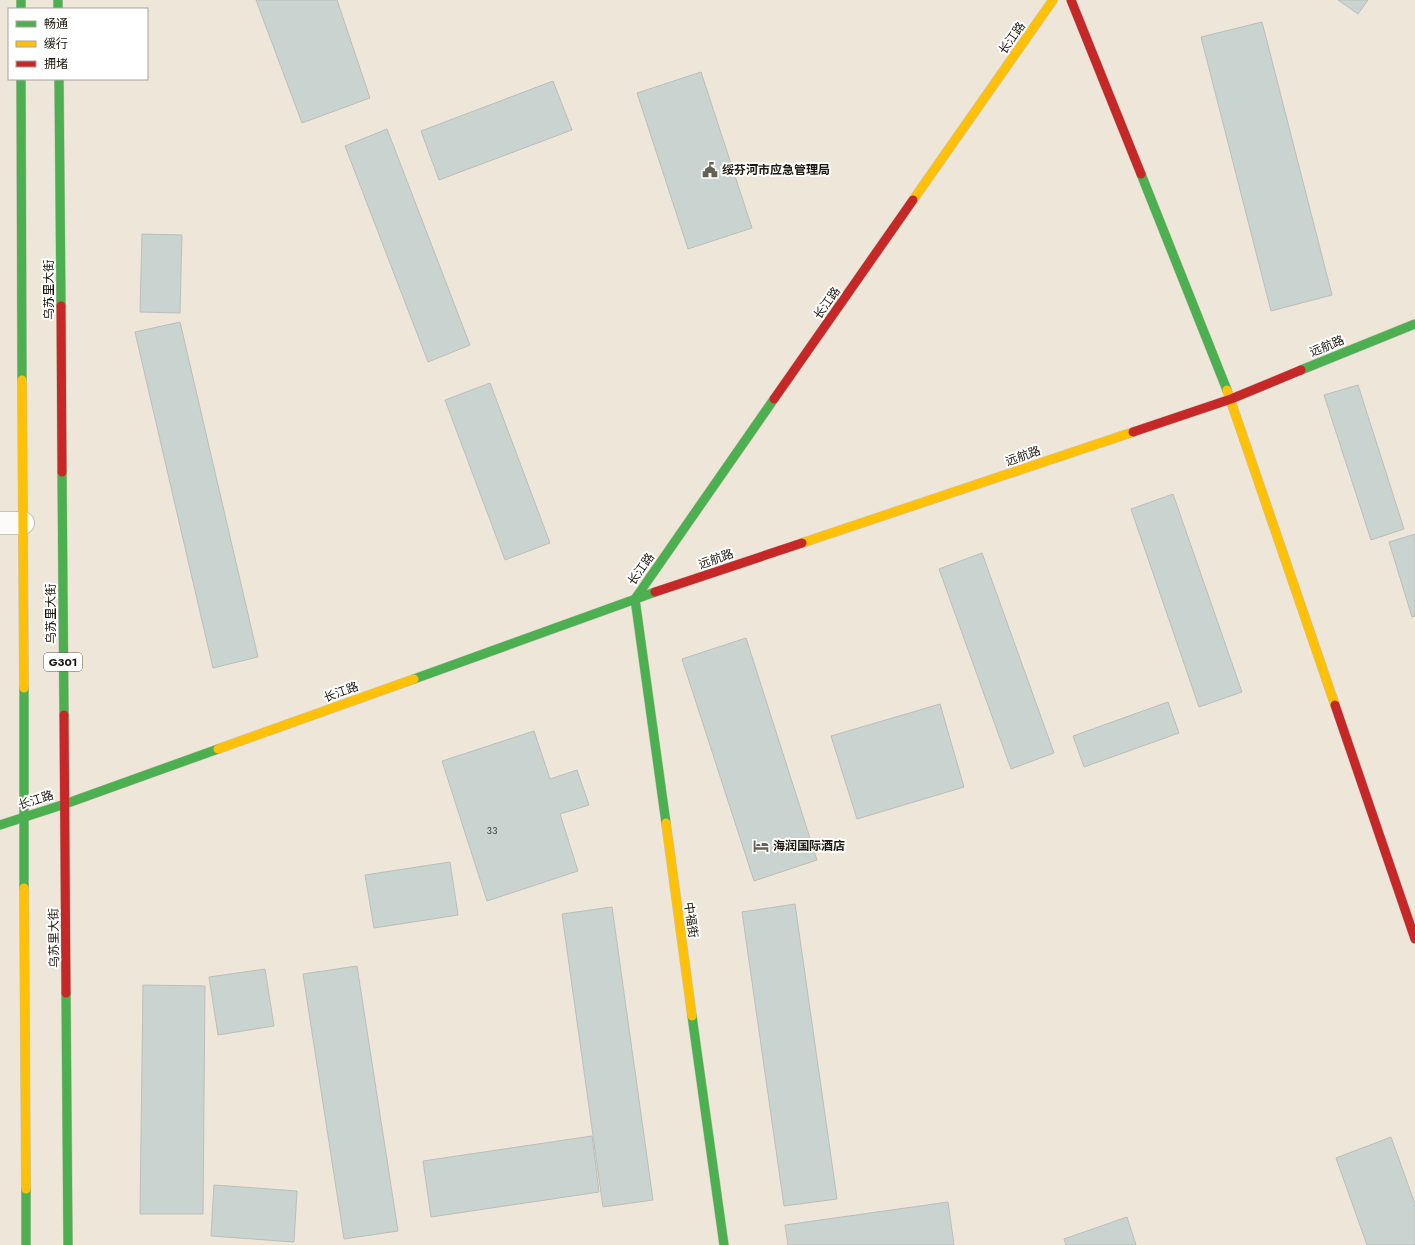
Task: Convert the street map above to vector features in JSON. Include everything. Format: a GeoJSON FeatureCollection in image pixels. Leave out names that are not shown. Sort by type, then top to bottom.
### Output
{"type":"FeatureCollection","features":[{"type":"Feature","properties":{"kind":"main road","name":"长江路"},"geometry":{"type":"LineString","coordinates":[[0,825],[64,804],[635,599],[1053,0]]}},
{"type":"Feature","properties":{"kind":"main road"},"geometry":{"type":"LineString","coordinates":[[1071,0],[1231,399],[1415,939]]}},
{"type":"Feature","properties":{"kind":"main road"},"geometry":{"type":"LineString","coordinates":[[21,80],[26,1245]]}},
{"type":"Feature","properties":{"kind":"main road","name":"乌苏里大街"},"geometry":{"type":"LineString","coordinates":[[59,80],[68,1245]]}},
{"type":"Feature","properties":{"kind":"main road","name":"远航路"},"geometry":{"type":"LineString","coordinates":[[635,599],[1231,399],[1415,324]]}},
{"type":"Feature","properties":{"kind":"main road","name":"中福街"},"geometry":{"type":"LineString","coordinates":[[635,599],[724,1245]]}},
{"type":"Feature","properties":{"kind":"street"},"geometry":{"type":"LineString","coordinates":[[0,523],[23,523]]}},
{"type":"Feature","properties":{"kind":"building"},"geometry":{"type":"Polygon","coordinates":[[[256,0],[337,0],[370,98],[302,123],[256,0]]]}},
{"type":"Feature","properties":{"kind":"building"},"geometry":{"type":"Polygon","coordinates":[[[1338,0],[1368,0],[1358,14],[1338,0]]]}},
{"type":"Feature","properties":{"kind":"building"},"geometry":{"type":"Polygon","coordinates":[[[1262,22],[1332,295],[1271,311],[1201,37],[1262,22]]]}},
{"type":"Feature","properties":{"kind":"building"},"geometry":{"type":"Polygon","coordinates":[[[701,72],[752,228],[688,249],[637,93],[701,72]]]}},
{"type":"Feature","properties":{"kind":"building"},"geometry":{"type":"Polygon","coordinates":[[[553,81],[572,130],[439,180],[421,131],[553,81]]]}},
{"type":"Feature","properties":{"kind":"building"},"geometry":{"type":"Polygon","coordinates":[[[387,129],[470,345],[428,362],[345,146],[387,129]]]}},
{"type":"Feature","properties":{"kind":"building"},"geometry":{"type":"Polygon","coordinates":[[[142,234],[182,235],[180,313],[140,312],[142,234]]]}},
{"type":"Feature","properties":{"kind":"building"},"geometry":{"type":"Polygon","coordinates":[[[180,322],[258,657],[213,668],[135,332],[180,322]]]}},
{"type":"Feature","properties":{"kind":"building"},"geometry":{"type":"Polygon","coordinates":[[[490,383],[550,543],[505,560],[445,400],[490,383]]]}},
{"type":"Feature","properties":{"kind":"building"},"geometry":{"type":"Polygon","coordinates":[[[1358,385],[1404,529],[1371,540],[1324,395],[1358,385]]]}},
{"type":"Feature","properties":{"kind":"building"},"geometry":{"type":"Polygon","coordinates":[[[1173,494],[1242,692],[1199,707],[1131,509],[1173,494]]]}},
{"type":"Feature","properties":{"kind":"building"},"geometry":{"type":"Polygon","coordinates":[[[1415,534],[1415,616],[1412,617],[1389,542],[1415,534]]]}},
{"type":"Feature","properties":{"kind":"building"},"geometry":{"type":"Polygon","coordinates":[[[982,553],[1054,753],[1011,769],[939,569],[982,553]]]}},
{"type":"Feature","properties":{"kind":"building"},"geometry":{"type":"Polygon","coordinates":[[[746,638],[817,860],[754,881],[682,659],[746,638]]]}},
{"type":"Feature","properties":{"kind":"building"},"geometry":{"type":"Polygon","coordinates":[[[1168,702],[1179,733],[1084,767],[1073,736],[1168,702]]]}},
{"type":"Feature","properties":{"kind":"building"},"geometry":{"type":"Polygon","coordinates":[[[940,704],[964,787],[857,819],[831,736],[940,704]]]}},
{"type":"Feature","properties":{"kind":"building"},"geometry":{"type":"Polygon","coordinates":[[[534,731],[550,779],[577,770],[589,805],[560,814],[578,871],[487,901],[442,761],[534,731]]]}},
{"type":"Feature","properties":{"kind":"building"},"geometry":{"type":"Polygon","coordinates":[[[450,862],[458,915],[374,928],[365,875],[450,862]]]}},
{"type":"Feature","properties":{"kind":"building"},"geometry":{"type":"Polygon","coordinates":[[[795,904],[837,1199],[784,1206],[742,912],[795,904]]]}},
{"type":"Feature","properties":{"kind":"building"},"geometry":{"type":"Polygon","coordinates":[[[612,907],[653,1200],[603,1207],[562,914],[612,907]]]}},
{"type":"Feature","properties":{"kind":"building"},"geometry":{"type":"Polygon","coordinates":[[[357,966],[398,1231],[344,1239],[303,974],[357,966]]]}},
{"type":"Feature","properties":{"kind":"building"},"geometry":{"type":"Polygon","coordinates":[[[265,969],[274,1026],[218,1035],[209,977],[265,969]]]}},
{"type":"Feature","properties":{"kind":"building"},"geometry":{"type":"Polygon","coordinates":[[[143,985],[205,986],[203,1214],[140,1214],[143,985]]]}},
{"type":"Feature","properties":{"kind":"building"},"geometry":{"type":"Polygon","coordinates":[[[592,1136],[599,1192],[431,1217],[423,1161],[592,1136]]]}},
{"type":"Feature","properties":{"kind":"building"},"geometry":{"type":"Polygon","coordinates":[[[1391,1137],[1415,1204],[1415,1245],[1367,1245],[1336,1158],[1391,1137]]]}},
{"type":"Feature","properties":{"kind":"building"},"geometry":{"type":"Polygon","coordinates":[[[214,1185],[297,1191],[294,1242],[211,1236],[214,1185]]]}},
{"type":"Feature","properties":{"kind":"building"},"geometry":{"type":"Polygon","coordinates":[[[948,1202],[954,1245],[788,1245],[785,1225],[948,1202]]]}},
{"type":"Feature","properties":{"kind":"building"},"geometry":{"type":"Polygon","coordinates":[[[1127,1217],[1136,1245],[1066,1245],[1064,1239],[1127,1217]]]}},
{"type":"Feature","properties":{"kind":"traffic: fast"},"geometry":{"type":"LineString","coordinates":[[21,0],[21,8]]}},
{"type":"Feature","properties":{"kind":"traffic: fast"},"geometry":{"type":"LineString","coordinates":[[58,0],[58,8]]}},
{"type":"Feature","properties":{"kind":"traffic: fast"},"geometry":{"type":"LineString","coordinates":[[21,80],[22,380]]}},
{"type":"Feature","properties":{"kind":"traffic: fast"},"geometry":{"type":"LineString","coordinates":[[59,80],[61,306]]}},
{"type":"Feature","properties":{"kind":"traffic: fast"},"geometry":{"type":"LineString","coordinates":[[1141,174],[1227,390]]}},
{"type":"Feature","properties":{"kind":"traffic: fast"},"geometry":{"type":"LineString","coordinates":[[1301,370],[1415,324]]}},
{"type":"Feature","properties":{"kind":"traffic: fast"},"geometry":{"type":"LineString","coordinates":[[635,599],[774,399]]}},
{"type":"Feature","properties":{"kind":"traffic: fast"},"geometry":{"type":"LineString","coordinates":[[62,472],[64,715]]}},
{"type":"Feature","properties":{"kind":"traffic: fast"},"geometry":{"type":"LineString","coordinates":[[414,679],[655,592]]}},
{"type":"Feature","properties":{"kind":"traffic: fast"},"geometry":{"type":"LineString","coordinates":[[635,599],[666,823]]}},
{"type":"Feature","properties":{"kind":"traffic: fast"},"geometry":{"type":"LineString","coordinates":[[24,688],[24,888]]}},
{"type":"Feature","properties":{"kind":"traffic: fast"},"geometry":{"type":"LineString","coordinates":[[0,825],[65,804],[218,749]]}},
{"type":"Feature","properties":{"kind":"traffic: fast"},"geometry":{"type":"LineString","coordinates":[[66,993],[68,1245]]}},
{"type":"Feature","properties":{"kind":"traffic: fast"},"geometry":{"type":"LineString","coordinates":[[692,1016],[724,1245]]}},
{"type":"Feature","properties":{"kind":"traffic: fast"},"geometry":{"type":"LineString","coordinates":[[26,1189],[26,1245]]}},
{"type":"Feature","properties":{"kind":"traffic: slow"},"geometry":{"type":"LineString","coordinates":[[913,200],[1053,0]]}},
{"type":"Feature","properties":{"kind":"traffic: slow"},"geometry":{"type":"LineString","coordinates":[[22,380],[24,688]]}},
{"type":"Feature","properties":{"kind":"traffic: slow"},"geometry":{"type":"LineString","coordinates":[[1227,390],[1335,705]]}},
{"type":"Feature","properties":{"kind":"traffic: slow"},"geometry":{"type":"LineString","coordinates":[[802,543],[1133,432]]}},
{"type":"Feature","properties":{"kind":"traffic: slow"},"geometry":{"type":"LineString","coordinates":[[218,749],[414,679]]}},
{"type":"Feature","properties":{"kind":"traffic: slow"},"geometry":{"type":"LineString","coordinates":[[666,823],[692,1016]]}},
{"type":"Feature","properties":{"kind":"traffic: slow"},"geometry":{"type":"LineString","coordinates":[[24,888],[26,1189]]}},
{"type":"Feature","properties":{"kind":"traffic: jam"},"geometry":{"type":"LineString","coordinates":[[1071,0],[1141,174]]}},
{"type":"Feature","properties":{"kind":"traffic: jam"},"geometry":{"type":"LineString","coordinates":[[774,399],[913,200]]}},
{"type":"Feature","properties":{"kind":"traffic: jam"},"geometry":{"type":"LineString","coordinates":[[61,306],[62,472]]}},
{"type":"Feature","properties":{"kind":"traffic: jam"},"geometry":{"type":"LineString","coordinates":[[1133,432],[1231,399],[1301,370]]}},
{"type":"Feature","properties":{"kind":"traffic: jam"},"geometry":{"type":"LineString","coordinates":[[655,592],[802,543]]}},
{"type":"Feature","properties":{"kind":"traffic: jam"},"geometry":{"type":"LineString","coordinates":[[1335,705],[1415,939]]}},
{"type":"Feature","properties":{"kind":"traffic: jam"},"geometry":{"type":"LineString","coordinates":[[64,715],[66,993]]}},
{"type":"Feature","properties":{"kind":"place","name":"绥芬河市应急管理局"},"geometry":{"type":"Point","coordinates":[710,170]}},
{"type":"Feature","properties":{"kind":"place","name":"海润国际酒店"},"geometry":{"type":"Point","coordinates":[761,846]}}]}
